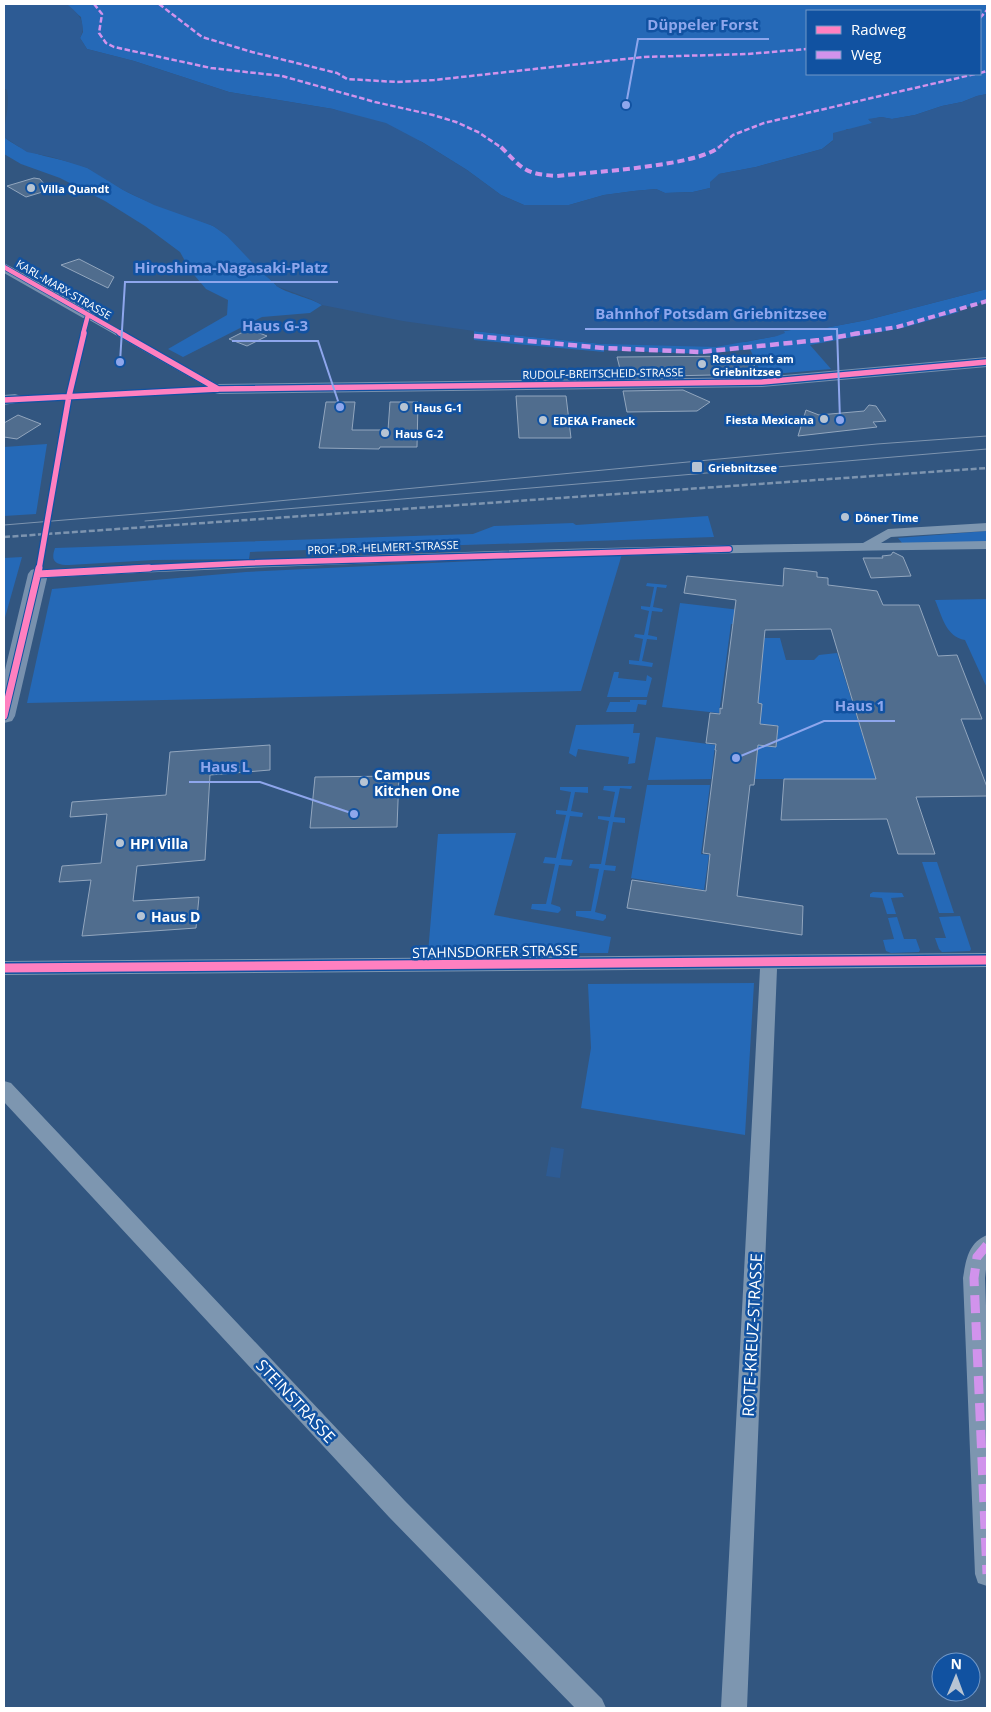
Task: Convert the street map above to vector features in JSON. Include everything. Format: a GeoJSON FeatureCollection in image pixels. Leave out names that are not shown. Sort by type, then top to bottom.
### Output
{"type":"FeatureCollection","features":[{"type":"Feature","properties":{"kind":"street","name":"KARL-MARX-STRASSE"},"geometry":{"type":"LineString","coordinates":[[4,268],[218,389]]}},
{"type":"Feature","properties":{"kind":"street","name":"RUDOLF-BREITSCHEID-STRASSE"},"geometry":{"type":"LineString","coordinates":[[218,389],[762,382],[987,362]]}},
{"type":"Feature","properties":{"kind":"street"},"geometry":{"type":"LineString","coordinates":[[865,547],[888,533],[987,527]]}},
{"type":"Feature","properties":{"kind":"street","name":"PROF.-DR.-HELMERT-STRASSE"},"geometry":{"type":"LineString","coordinates":[[38,574],[267,562],[682,549],[987,545]]}},
{"type":"Feature","properties":{"kind":"street"},"geometry":{"type":"LineString","coordinates":[[4,716],[38,574]]}},
{"type":"Feature","properties":{"kind":"street","name":"STAHNSDORFER STRASSE"},"geometry":{"type":"LineString","coordinates":[[4,968],[987,960]]}},
{"type":"Feature","properties":{"kind":"street","name":"ROTE-KREUZ-STRASSE"},"geometry":{"type":"LineString","coordinates":[[734,1708],[768,961]]}},
{"type":"Feature","properties":{"kind":"street","name":"STEINSTRASSE"},"geometry":{"type":"LineString","coordinates":[[4,1089],[397,1509],[593,1708]]}},
{"type":"Feature","properties":{"kind":"street"},"geometry":{"type":"LineString","coordinates":[[987,1245],[977,1257],[974,1278],[987,1574]]}},
{"type":"Feature","properties":{"kind":"shaded area"},"geometry":{"type":"Polygon","coordinates":[[[4,4],[68,5],[81,19],[83,28],[80,38],[87,49],[134,61],[229,92],[333,109],[386,123],[422,142],[467,170],[501,195],[524,205],[569,205],[604,195],[634,191],[656,189],[665,193],[693,192],[710,188],[710,182],[719,174],[756,167],[822,149],[833,141],[833,133],[872,123],[868,119],[881,117],[892,119],[915,115],[987,94],[987,289],[867,320],[814,330],[798,329],[784,331],[785,333],[777,336],[716,347],[603,344],[474,331],[403,321],[322,305],[276,286],[227,236],[213,226],[154,205],[123,190],[87,168],[52,157],[27,152],[4,137],[8,103],[7,90],[4,88],[4,4]]]}},
{"type":"Feature","properties":{"kind":"shaded area"},"geometry":{"type":"Polygon","coordinates":[[[65,4],[987,4],[987,94],[915,115],[892,119],[881,117],[869,120],[873,123],[856,129],[847,129],[822,149],[756,167],[719,174],[710,188],[693,192],[665,193],[656,189],[634,191],[604,195],[569,205],[524,205],[501,195],[467,170],[422,142],[333,109],[229,92],[134,61],[87,49],[80,38],[83,32],[81,17],[65,4]]]}},
{"type":"Feature","properties":{"kind":"shaded area"},"geometry":{"type":"Polygon","coordinates":[[[4,137],[34,153],[88,168],[133,195],[211,225],[237,244],[281,289],[322,305],[310,313],[262,317],[183,357],[168,349],[227,315],[228,300],[206,289],[190,270],[180,252],[145,226],[105,201],[60,178],[21,164],[4,154],[4,137]]]}},
{"type":"Feature","properties":{"kind":"shaded area"},"geometry":{"type":"Polygon","coordinates":[[[987,289],[987,301],[957,310],[959,312],[902,328],[810,345],[831,369],[762,375],[750,349],[705,354],[604,350],[604,352],[474,340],[474,331],[603,344],[745,342],[776,336],[783,331],[798,329],[814,330],[867,320],[987,289]]]}},
{"type":"Feature","properties":{"kind":"shaded area"},"geometry":{"type":"Polygon","coordinates":[[[47,444],[36,514],[4,516],[4,447],[47,444]]]}},
{"type":"Feature","properties":{"kind":"shaded area"},"geometry":{"type":"Polygon","coordinates":[[[708,516],[714,537],[250,552],[249,559],[154,560],[69,565],[55,562],[53,557],[55,548],[473,534],[494,526],[573,523],[576,525],[708,516]]]}},
{"type":"Feature","properties":{"kind":"shaded area"},"geometry":{"type":"Polygon","coordinates":[[[987,531],[987,542],[902,543],[898,538],[987,531]]]}},
{"type":"Feature","properties":{"kind":"shaded area"},"geometry":{"type":"Polygon","coordinates":[[[622,554],[581,691],[27,703],[52,589],[246,572],[622,554]]]}},
{"type":"Feature","properties":{"kind":"shaded area"},"geometry":{"type":"Polygon","coordinates":[[[22,557],[4,621],[4,558],[22,557]]]}},
{"type":"Feature","properties":{"kind":"shaded area"},"geometry":{"type":"Polygon","coordinates":[[[647,583],[667,585],[666,588],[657,587],[653,607],[663,609],[662,612],[652,611],[648,635],[657,637],[657,640],[647,639],[642,661],[653,663],[652,667],[629,664],[629,660],[639,661],[643,639],[634,637],[635,634],[644,635],[649,611],[641,609],[641,606],[650,607],[654,587],[646,586],[647,583]]]}},
{"type":"Feature","properties":{"kind":"shaded area"},"geometry":{"type":"Polygon","coordinates":[[[987,599],[987,688],[965,640],[953,635],[949,630],[935,600],[987,599]]]}},
{"type":"Feature","properties":{"kind":"shaded area"},"geometry":{"type":"Polygon","coordinates":[[[680,603],[740,610],[738,624],[731,624],[719,713],[662,707],[680,603]]]}},
{"type":"Feature","properties":{"kind":"shaded area"},"geometry":{"type":"Polygon","coordinates":[[[764,638],[780,638],[786,660],[814,660],[819,655],[837,653],[876,779],[750,779],[758,745],[776,747],[778,726],[760,724],[762,704],[758,703],[764,638]]]}},
{"type":"Feature","properties":{"kind":"shaded area"},"geometry":{"type":"Polygon","coordinates":[[[614,672],[619,672],[618,678],[646,681],[647,675],[652,678],[647,697],[607,697],[614,672]]]}},
{"type":"Feature","properties":{"kind":"shaded area"},"geometry":{"type":"Polygon","coordinates":[[[630,700],[647,700],[646,705],[638,704],[636,712],[606,712],[610,702],[630,702],[630,700]]]}},
{"type":"Feature","properties":{"kind":"shaded area"},"geometry":{"type":"Polygon","coordinates":[[[634,724],[633,733],[640,733],[635,763],[628,764],[629,757],[578,749],[576,757],[569,753],[576,725],[634,724]]]}},
{"type":"Feature","properties":{"kind":"shaded area"},"geometry":{"type":"Polygon","coordinates":[[[656,737],[715,745],[711,779],[648,780],[656,737]]]}},
{"type":"Feature","properties":{"kind":"shaded area"},"geometry":{"type":"Polygon","coordinates":[[[647,785],[710,785],[701,854],[709,855],[704,890],[631,878],[647,785]]]}},
{"type":"Feature","properties":{"kind":"shaded area"},"geometry":{"type":"Polygon","coordinates":[[[604,786],[632,786],[631,789],[620,788],[614,817],[625,818],[625,823],[613,822],[605,865],[616,866],[615,871],[604,870],[595,912],[606,915],[603,921],[576,916],[576,911],[591,911],[599,869],[589,868],[590,864],[601,864],[609,821],[598,819],[598,816],[610,817],[615,792],[603,790],[604,786]]]}},
{"type":"Feature","properties":{"kind":"shaded area"},"geometry":{"type":"Polygon","coordinates":[[[560,787],[588,787],[588,793],[575,792],[571,811],[583,813],[582,817],[570,816],[561,859],[573,860],[571,866],[559,865],[551,904],[560,907],[561,910],[558,913],[531,909],[532,904],[546,904],[555,864],[543,863],[545,857],[556,858],[566,815],[556,814],[556,810],[567,811],[571,792],[560,790],[560,787]]]}},
{"type":"Feature","properties":{"kind":"shaded area"},"geometry":{"type":"Polygon","coordinates":[[[516,833],[494,915],[611,937],[608,953],[428,953],[438,834],[516,833]]]}},
{"type":"Feature","properties":{"kind":"shaded area"},"geometry":{"type":"Polygon","coordinates":[[[922,862],[937,862],[954,913],[939,913],[922,862]]]}},
{"type":"Feature","properties":{"kind":"shaded area"},"geometry":{"type":"Polygon","coordinates":[[[873,892],[902,893],[904,897],[891,898],[896,914],[887,914],[882,898],[870,897],[870,894],[873,892]]]}},
{"type":"Feature","properties":{"kind":"shaded area"},"geometry":{"type":"Polygon","coordinates":[[[960,916],[971,949],[970,951],[942,952],[935,938],[946,938],[939,917],[960,916]]]}},
{"type":"Feature","properties":{"kind":"shaded area"},"geometry":{"type":"Polygon","coordinates":[[[897,917],[904,939],[916,939],[919,952],[891,953],[886,951],[883,940],[894,939],[888,918],[897,917]]]}},
{"type":"Feature","properties":{"kind":"shaded area"},"geometry":{"type":"Polygon","coordinates":[[[754,983],[745,1135],[581,1108],[591,1048],[588,984],[754,983]]]}},
{"type":"Feature","properties":{"kind":"shaded area"},"geometry":{"type":"Polygon","coordinates":[[[551,1147],[564,1149],[560,1178],[546,1176],[551,1147]]]}},
{"type":"Feature","properties":{"kind":"building","name":"Villa Quandt"},"geometry":{"type":"Polygon","coordinates":[[[34,178],[40,179],[49,190],[26,197],[7,186],[34,178]]]}},
{"type":"Feature","properties":{"kind":"building"},"geometry":{"type":"Polygon","coordinates":[[[79,259],[114,277],[108,288],[61,265],[79,259]]]}},
{"type":"Feature","properties":{"kind":"building"},"geometry":{"type":"Polygon","coordinates":[[[249,329],[267,336],[247,346],[229,339],[249,329]]]}},
{"type":"Feature","properties":{"kind":"building"},"geometry":{"type":"Polygon","coordinates":[[[751,356],[757,374],[622,377],[617,357],[751,356]]]}},
{"type":"Feature","properties":{"kind":"building"},"geometry":{"type":"Polygon","coordinates":[[[683,390],[710,402],[697,411],[627,412],[623,391],[683,390]]]}},
{"type":"Feature","properties":{"kind":"building","name":"EDEKA Franeck"},"geometry":{"type":"Polygon","coordinates":[[[516,396],[566,396],[571,438],[519,438],[516,396]]]}},
{"type":"Feature","properties":{"kind":"building","name":"Haus G-2"},"geometry":{"type":"Polygon","coordinates":[[[326,402],[355,402],[352,430],[388,430],[390,402],[418,402],[417,447],[380,447],[379,449],[319,448],[326,402]]]}},
{"type":"Feature","properties":{"kind":"building"},"geometry":{"type":"Polygon","coordinates":[[[869,405],[876,406],[886,421],[873,422],[877,427],[798,436],[806,410],[819,415],[864,411],[869,405]]]}},
{"type":"Feature","properties":{"kind":"building"},"geometry":{"type":"Polygon","coordinates":[[[18,415],[41,424],[17,439],[4,437],[4,423],[18,415]]]}},
{"type":"Feature","properties":{"kind":"building"},"geometry":{"type":"Polygon","coordinates":[[[893,552],[903,557],[911,576],[871,578],[863,558],[883,558],[882,556],[891,555],[893,552]]]}},
{"type":"Feature","properties":{"kind":"building"},"geometry":{"type":"Polygon","coordinates":[[[784,568],[817,572],[817,577],[828,578],[828,585],[877,591],[883,605],[919,605],[938,656],[957,655],[982,719],[961,719],[987,787],[987,796],[916,797],[935,854],[898,854],[887,819],[781,820],[784,779],[876,779],[831,629],[765,630],[758,703],[762,704],[760,724],[778,726],[776,747],[758,745],[754,785],[750,785],[737,896],[803,906],[802,935],[627,908],[632,880],[706,891],[710,854],[703,853],[716,744],[706,743],[710,713],[720,714],[720,708],[722,709],[736,600],[684,593],[687,576],[783,586],[784,568]]]}},
{"type":"Feature","properties":{"kind":"building"},"geometry":{"type":"Polygon","coordinates":[[[270,745],[270,770],[210,775],[205,860],[137,866],[133,901],[199,897],[196,928],[82,936],[91,880],[59,882],[62,866],[101,863],[107,814],[70,817],[72,802],[166,795],[170,752],[270,745]]]}},
{"type":"Feature","properties":{"kind":"building"},"geometry":{"type":"Polygon","coordinates":[[[399,776],[397,827],[310,828],[315,777],[399,776]]]}},
{"type":"Feature","properties":{"kind":"tram line"},"geometry":{"type":"LineString","coordinates":[[4,525],[173,511],[877,444],[987,436]]}},
{"type":"Feature","properties":{"kind":"tram line"},"geometry":{"type":"LineString","coordinates":[[145,521],[987,449]]}},
{"type":"Feature","properties":{"kind":"railway"},"geometry":{"type":"LineString","coordinates":[[4,537],[987,468]]}},
{"type":"Feature","properties":{"kind":"marked path"},"geometry":{"type":"LineString","coordinates":[[94,4],[102,14],[99,33],[106,43],[114,47],[211,68],[282,76],[375,102],[433,115],[456,122],[478,132],[501,147],[524,170],[541,175],[557,176],[676,162],[703,156],[716,150],[733,135],[764,123],[971,75]]}},
{"type":"Feature","properties":{"kind":"marked path"},"geometry":{"type":"LineString","coordinates":[[159,4],[202,37],[252,52],[337,73],[347,79],[397,82],[434,80],[644,57],[748,54],[806,49]]}},
{"type":"Feature","properties":{"kind":"marked path"},"geometry":{"type":"LineString","coordinates":[[981,17],[987,10]]}},
{"type":"Feature","properties":{"kind":"marked path"},"geometry":{"type":"LineString","coordinates":[[981,73],[987,71]]}},
{"type":"Feature","properties":{"kind":"marked path"},"geometry":{"type":"LineString","coordinates":[[474,336],[603,348],[700,352],[819,340],[897,327],[987,301]]}},
{"type":"Feature","properties":{"kind":"marked path"},"geometry":{"type":"LineString","coordinates":[[987,1245],[977,1257],[974,1278],[987,1574]]}},
{"type":"Feature","properties":{"kind":"cycle path"},"geometry":{"type":"LineString","coordinates":[[4,267],[218,389]]}},
{"type":"Feature","properties":{"kind":"cycle path"},"geometry":{"type":"LineString","coordinates":[[4,716],[38,574],[69,396],[88,315]]}},
{"type":"Feature","properties":{"kind":"cycle path"},"geometry":{"type":"LineString","coordinates":[[4,400],[218,389],[762,382],[987,362]]}},
{"type":"Feature","properties":{"kind":"cycle path"},"geometry":{"type":"LineString","coordinates":[[38,574],[248,563],[729,549]]}},
{"type":"Feature","properties":{"kind":"cycle path"},"geometry":{"type":"LineString","coordinates":[[4,968],[987,960]]}},
{"type":"Feature","properties":{"kind":"place","name":"Düppeler Forst"},"geometry":{"type":"Point","coordinates":[626,105]}},
{"type":"Feature","properties":{"kind":"place","name":"Villa Quandt"},"geometry":{"type":"Point","coordinates":[31,188]}},
{"type":"Feature","properties":{"kind":"place","name":"Hiroshima-Nagasaki-Platz"},"geometry":{"type":"Point","coordinates":[120,362]}},
{"type":"Feature","properties":{"kind":"place","name":"Restaurant am Griebnitzsee"},"geometry":{"type":"Point","coordinates":[702,364]}},
{"type":"Feature","properties":{"kind":"place","name":"Haus G-3"},"geometry":{"type":"Point","coordinates":[340,407]}},
{"type":"Feature","properties":{"kind":"place","name":"Haus G-1"},"geometry":{"type":"Point","coordinates":[404,407]}},
{"type":"Feature","properties":{"kind":"place","name":"Fiesta Mexicana"},"geometry":{"type":"Point","coordinates":[824,419]}},
{"type":"Feature","properties":{"kind":"place","name":"EDEKA Franeck"},"geometry":{"type":"Point","coordinates":[543,420]}},
{"type":"Feature","properties":{"kind":"place","name":"Bahnhof Potsdam Griebnitzsee"},"geometry":{"type":"Point","coordinates":[840,420]}},
{"type":"Feature","properties":{"kind":"place","name":"Haus G-2"},"geometry":{"type":"Point","coordinates":[385,433]}},
{"type":"Feature","properties":{"kind":"place","name":"Griebnitzsee"},"geometry":{"type":"Point","coordinates":[697,467]}},
{"type":"Feature","properties":{"kind":"place","name":"Döner Time"},"geometry":{"type":"Point","coordinates":[845,517]}},
{"type":"Feature","properties":{"kind":"place","name":"Haus 1"},"geometry":{"type":"Point","coordinates":[736,758]}},
{"type":"Feature","properties":{"kind":"place","name":"Campus Kitchen One"},"geometry":{"type":"Point","coordinates":[364,782]}},
{"type":"Feature","properties":{"kind":"place","name":"Haus L"},"geometry":{"type":"Point","coordinates":[354,814]}},
{"type":"Feature","properties":{"kind":"place","name":"HPI Villa"},"geometry":{"type":"Point","coordinates":[120,843]}},
{"type":"Feature","properties":{"kind":"place","name":"Haus D"},"geometry":{"type":"Point","coordinates":[141,916]}}]}
